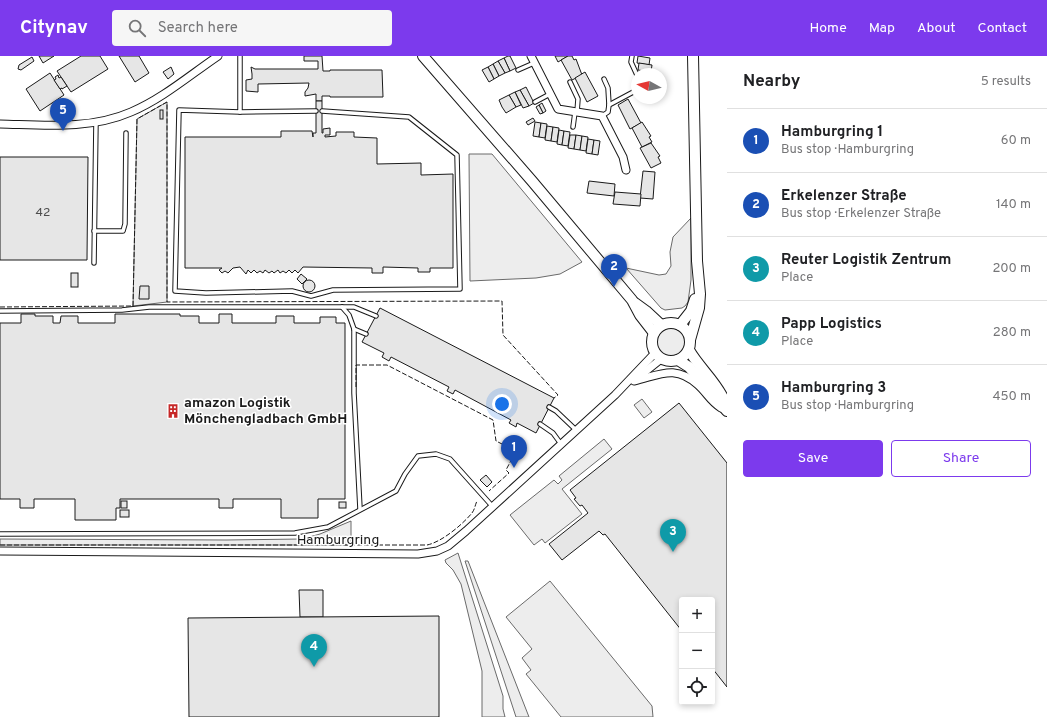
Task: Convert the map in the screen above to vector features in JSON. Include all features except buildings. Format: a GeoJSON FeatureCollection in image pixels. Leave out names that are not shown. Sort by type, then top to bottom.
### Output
{"type":"FeatureCollection","features":[{"type":"Feature","properties":{"kind":"main road"},"geometry":{"type":"LineString","coordinates":[[423,56],[532,181],[632,300],[640,315],[657,329]]}},
{"type":"Feature","properties":{"kind":"main road"},"geometry":{"type":"LineString","coordinates":[[693,56],[698,274],[700,294],[699,308],[689,345],[686,354],[678,360],[673,362],[658,356],[651,343],[657,329],[667,323],[674,323],[685,328],[689,345],[695,362],[721,393],[727,410]]}},
{"type":"Feature","properties":{"kind":"main road"},"geometry":{"type":"LineString","coordinates":[[680,325],[691,311],[696,298],[698,274]]}},
{"type":"Feature","properties":{"kind":"main road"},"geometry":{"type":"LineString","coordinates":[[678,360],[689,367],[727,410]]}},
{"type":"Feature","properties":{"kind":"street"},"geometry":{"type":"LineString","coordinates":[[0,124],[63,125],[96,122],[118,117],[140,108],[218,56]]}},
{"type":"Feature","properties":{"kind":"street"},"geometry":{"type":"LineString","coordinates":[[532,59],[558,109],[602,116],[623,157],[626,170]]}},
{"type":"Feature","properties":{"kind":"street"},"geometry":{"type":"LineString","coordinates":[[615,394],[634,381],[658,356]]}},
{"type":"Feature","properties":{"kind":"street"},"geometry":{"type":"LineString","coordinates":[[615,394],[658,356]]}},
{"type":"Feature","properties":{"kind":"street"},"geometry":{"type":"LineString","coordinates":[[634,381],[667,372],[675,372],[683,375],[700,386],[713,403],[727,410]]}},
{"type":"Feature","properties":{"kind":"street","name":"Hamburgring"},"geometry":{"type":"LineString","coordinates":[[0,551],[418,554],[437,551],[448,546],[493,507],[615,394]]}},
{"type":"Feature","properties":{"kind":"lane"},"geometry":{"type":"LineString","coordinates":[[240,56],[240,112]]}},
{"type":"Feature","properties":{"kind":"lane"},"geometry":{"type":"LineString","coordinates":[[632,56],[631,62],[634,68]]}},
{"type":"Feature","properties":{"kind":"lane"},"geometry":{"type":"LineString","coordinates":[[518,70],[532,59]]}},
{"type":"Feature","properties":{"kind":"lane"},"geometry":{"type":"LineString","coordinates":[[602,116],[608,112],[609,105],[608,88],[604,79]]}},
{"type":"Feature","properties":{"kind":"lane"},"geometry":{"type":"LineString","coordinates":[[570,82],[578,99],[573,127]]}},
{"type":"Feature","properties":{"kind":"lane"},"geometry":{"type":"LineString","coordinates":[[609,105],[631,93]]}},
{"type":"Feature","properties":{"kind":"lane"},"geometry":{"type":"LineString","coordinates":[[535,102],[550,94]]}},
{"type":"Feature","properties":{"kind":"lane"},"geometry":{"type":"LineString","coordinates":[[316,111],[240,112],[179,110],[176,291],[206,293],[292,291],[311,296],[333,290],[460,289],[457,155],[409,117],[322,111]]}},
{"type":"Feature","properties":{"kind":"lane"},"geometry":{"type":"LineString","coordinates":[[94,263],[96,122]]}},
{"type":"Feature","properties":{"kind":"lane"},"geometry":{"type":"LineString","coordinates":[[94,231],[124,230],[126,133]]}},
{"type":"Feature","properties":{"kind":"lane"},"geometry":{"type":"LineString","coordinates":[[0,311],[122,310],[149,307],[354,307],[376,316]]}},
{"type":"Feature","properties":{"kind":"lane"},"geometry":{"type":"LineString","coordinates":[[342,307],[349,315],[354,329],[354,393],[360,510]]}},
{"type":"Feature","properties":{"kind":"lane"},"geometry":{"type":"LineString","coordinates":[[354,329],[366,334]]}},
{"type":"Feature","properties":{"kind":"lane"},"geometry":{"type":"LineString","coordinates":[[549,407],[556,411],[576,430]]}},
{"type":"Feature","properties":{"kind":"lane"},"geometry":{"type":"LineString","coordinates":[[540,424],[553,433],[561,444]]}},
{"type":"Feature","properties":{"kind":"lane"},"geometry":{"type":"LineString","coordinates":[[0,534],[295,533],[328,527],[396,491],[405,474],[418,456],[436,454],[450,459],[493,507]]}},
{"type":"Feature","properties":{"kind":"shaded area"},"geometry":{"type":"Polygon","coordinates":[[[167,102],[167,302],[133,306],[137,119],[167,102]]]}},
{"type":"Feature","properties":{"kind":"shaded area"},"geometry":{"type":"Polygon","coordinates":[[[469,154],[492,154],[582,262],[560,274],[536,278],[470,281],[469,154]]]}},
{"type":"Feature","properties":{"kind":"shaded area"},"geometry":{"type":"Polygon","coordinates":[[[691,218],[691,280],[688,302],[682,308],[665,310],[661,308],[626,268],[659,275],[666,274],[671,266],[670,252],[673,237],[691,218]]]}},
{"type":"Feature","properties":{"kind":"shaded area"},"geometry":{"type":"Polygon","coordinates":[[[670,327],[681,331],[685,342],[681,353],[670,357],[659,353],[655,342],[659,331],[670,327]]]}},
{"type":"Feature","properties":{"kind":"shaded area"},"geometry":{"type":"Polygon","coordinates":[[[642,399],[652,412],[644,418],[634,405],[642,399]]]}},
{"type":"Feature","properties":{"kind":"shaded area"},"geometry":{"type":"Polygon","coordinates":[[[604,439],[612,449],[562,489],[582,514],[545,543],[542,539],[534,545],[510,515],[554,480],[558,484],[562,480],[559,476],[604,439]]]}},
{"type":"Feature","properties":{"kind":"shaded area"},"geometry":{"type":"Polygon","coordinates":[[[351,521],[351,545],[0,545],[0,539],[302,539],[320,534],[351,521]]]}},
{"type":"Feature","properties":{"kind":"shaded area"},"geometry":{"type":"Polygon","coordinates":[[[458,553],[503,696],[503,709],[505,717],[482,717],[482,671],[461,584],[445,560],[458,553]]]}},
{"type":"Feature","properties":{"kind":"shaded area"},"geometry":{"type":"Polygon","coordinates":[[[465,561],[468,561],[529,717],[516,717],[465,561]]]}},
{"type":"Feature","properties":{"kind":"shaded area"},"geometry":{"type":"Polygon","coordinates":[[[550,581],[652,706],[653,717],[561,717],[526,674],[531,670],[522,658],[532,649],[506,617],[550,581]]]}},
{"type":"Feature","properties":{"kind":"fence"},"geometry":{"type":"LineString","coordinates":[[0,307],[133,306],[137,119],[167,102],[167,302],[502,301],[503,335],[558,395],[554,398]]}},
{"type":"Feature","properties":{"kind":"fence"},"geometry":{"type":"LineString","coordinates":[[356,387],[356,365],[387,365],[493,420],[496,441],[516,451],[506,470],[509,473],[489,491]]}},
{"type":"Feature","properties":{"kind":"fence"},"geometry":{"type":"LineString","coordinates":[[0,545],[427,545],[439,540],[458,527],[472,513],[477,501]]}},
{"type":"Feature","properties":{"kind":"place","name":"Hamburgring 3"},"geometry":{"type":"Point","coordinates":[63,131]}},
{"type":"Feature","properties":{"kind":"place","name":"Erkelenzer Straße"},"geometry":{"type":"Point","coordinates":[614,287]}},
{"type":"Feature","properties":{"kind":"place","name":"amazon Logistik Mönchengladbach GmbH"},"geometry":{"type":"Point","coordinates":[173,411]}},
{"type":"Feature","properties":{"kind":"place","name":"Hamburgring 1"},"geometry":{"type":"Point","coordinates":[514,468]}},
{"type":"Feature","properties":{"kind":"place","name":"Reuter Logistik Zentrum"},"geometry":{"type":"Point","coordinates":[673,552]}},
{"type":"Feature","properties":{"kind":"place","name":"Papp Logistics"},"geometry":{"type":"Point","coordinates":[314,667]}}]}
